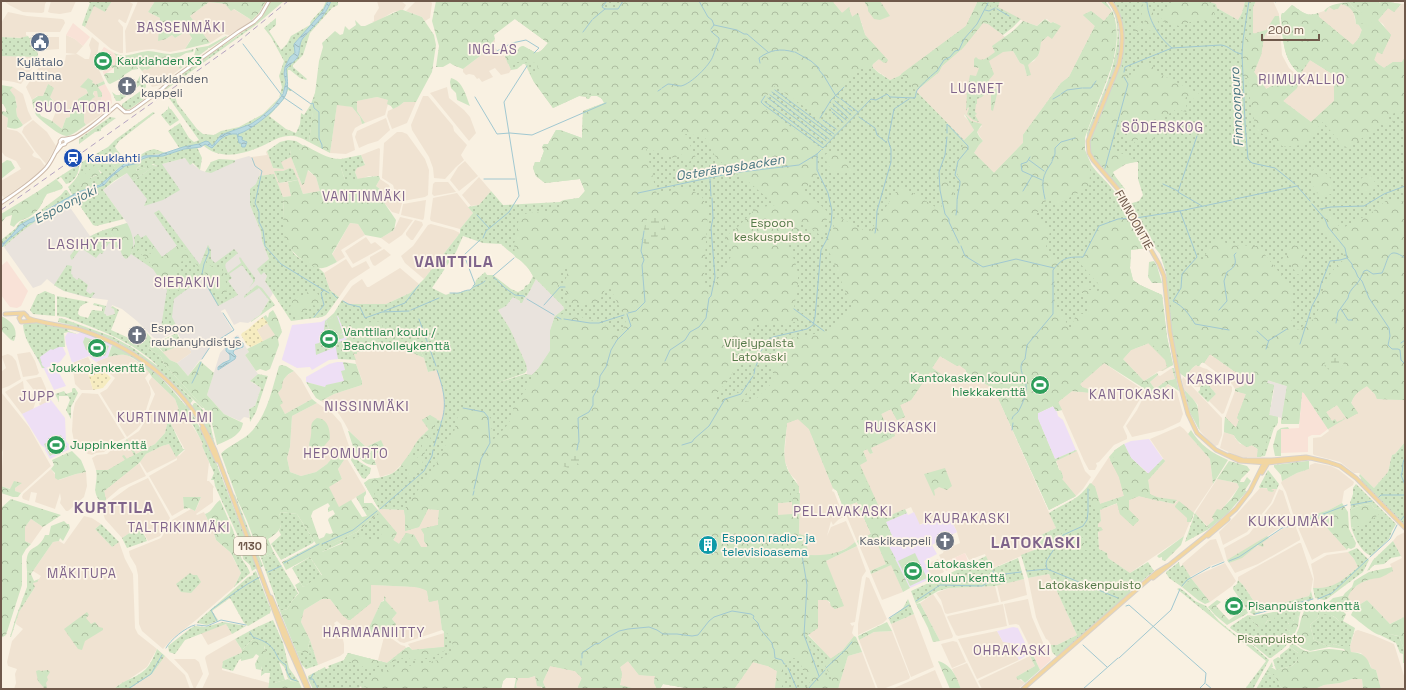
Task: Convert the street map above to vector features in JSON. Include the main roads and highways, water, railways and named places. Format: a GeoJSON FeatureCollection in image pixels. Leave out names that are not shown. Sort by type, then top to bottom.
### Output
{"type":"FeatureCollection","features":[{"type":"Feature","properties":{"kind":"main road"},"geometry":{"type":"LineString","coordinates":[[1,203],[20,191],[46,167],[61,144],[61,140],[76,137],[104,117],[117,105],[125,112],[130,112],[136,108],[165,87],[172,79],[254,22],[261,15],[269,1]]}},
{"type":"Feature","properties":{"kind":"main road","name":"FINNOONTIE"},"geometry":{"type":"LineString","coordinates":[[1110,1],[1116,9],[1120,21],[1122,40],[1121,56],[1088,141],[1088,147],[1093,160],[1123,195],[1164,276],[1172,346],[1185,403],[1194,427],[1202,438],[1223,454],[1239,461],[1266,463],[1310,458]]}},
{"type":"Feature","properties":{"kind":"main road"},"geometry":{"type":"LineString","coordinates":[[61,144],[65,144],[65,140]]}},
{"type":"Feature","properties":{"kind":"main road"},"geometry":{"type":"LineString","coordinates":[[3,313],[22,314]]}},
{"type":"Feature","properties":{"kind":"main road"},"geometry":{"type":"LineString","coordinates":[[3,313],[19,318],[22,322],[26,322],[28,318]]}},
{"type":"Feature","properties":{"kind":"main road"},"geometry":{"type":"LineString","coordinates":[[19,318],[22,314]]}},
{"type":"Feature","properties":{"kind":"main road","name":"1130"},"geometry":{"type":"LineString","coordinates":[[22,314],[26,314],[28,318],[79,329],[99,336],[132,352],[153,367],[172,385],[189,406],[210,438],[284,637],[308,689]]}},
{"type":"Feature","properties":{"kind":"main road","name":"1130"},"geometry":{"type":"LineString","coordinates":[[26,322],[43,321]]}},
{"type":"Feature","properties":{"kind":"main road","name":"FINNOONTIE"},"geometry":{"type":"LineString","coordinates":[[1194,427],[1211,444],[1221,451],[1239,459],[1269,460],[1306,457],[1340,466],[1353,475],[1405,528]]}},
{"type":"Feature","properties":{"kind":"main road"},"geometry":{"type":"LineString","coordinates":[[1023,689],[1157,572],[1213,532],[1237,510],[1252,492],[1266,463]]}},
{"type":"Feature","properties":{"kind":"water","name":"Espoonjoki"},"geometry":{"type":"Polygon","coordinates":[[[328,1],[331,1],[326,12],[303,38],[297,58],[286,69],[288,82],[286,94],[283,99],[265,118],[238,134],[238,136],[242,137],[242,140],[247,142],[245,147],[242,147],[241,143],[239,143],[237,134],[233,134],[225,136],[212,148],[205,144],[201,147],[184,149],[163,156],[148,157],[142,159],[139,163],[125,166],[111,177],[104,185],[73,198],[66,204],[55,207],[33,222],[29,223],[7,241],[1,248],[1,245],[20,225],[78,192],[100,185],[124,164],[131,160],[144,156],[159,155],[206,141],[212,146],[221,135],[251,124],[260,118],[274,106],[283,94],[286,82],[284,74],[285,67],[290,57],[295,53],[294,44],[323,11],[328,1]]]}},
{"type":"Feature","properties":{"kind":"water"},"geometry":{"type":"Polygon","coordinates":[[[236,337],[243,343],[243,347],[234,350],[233,353],[236,356],[235,359],[218,370],[218,367],[230,360],[230,355],[226,351],[226,348],[236,337]]]}},
{"type":"Feature","properties":{"kind":"waterway"},"geometry":{"type":"LineString","coordinates":[[607,1],[602,7],[605,9],[618,9],[623,1]]}},
{"type":"Feature","properties":{"kind":"waterway"},"geometry":{"type":"LineString","coordinates":[[699,1],[708,17],[712,20],[714,25],[711,29]]}},
{"type":"Feature","properties":{"kind":"waterway"},"geometry":{"type":"LineString","coordinates":[[1136,1],[1146,2]]}},
{"type":"Feature","properties":{"kind":"waterway"},"geometry":{"type":"LineString","coordinates":[[1147,1],[1151,21],[1158,33],[1172,48],[1221,45],[1242,54]]}},
{"type":"Feature","properties":{"kind":"waterway","name":"Finnoonpuro"},"geometry":{"type":"LineString","coordinates":[[1249,1],[1242,54],[1248,159],[1252,163],[1275,168],[1295,184]]}},
{"type":"Feature","properties":{"kind":"waterway","name":"Osterängsbacken"},"geometry":{"type":"LineString","coordinates":[[765,96],[761,102],[764,105],[823,148],[871,99],[876,100],[887,94],[890,97],[915,98],[917,90],[937,71],[944,60],[950,57],[955,51],[959,50],[964,39],[977,24],[988,3]]}},
{"type":"Feature","properties":{"kind":"waterway"},"geometry":{"type":"LineString","coordinates":[[985,10],[989,11],[995,8]]}},
{"type":"Feature","properties":{"kind":"waterway"},"geometry":{"type":"LineString","coordinates":[[593,19],[605,9]]}},
{"type":"Feature","properties":{"kind":"waterway"},"geometry":{"type":"LineString","coordinates":[[997,9],[1009,16]]}},
{"type":"Feature","properties":{"kind":"waterway"},"geometry":{"type":"LineString","coordinates":[[583,32],[592,20]]}},
{"type":"Feature","properties":{"kind":"waterway"},"geometry":{"type":"LineString","coordinates":[[714,25],[737,30],[747,34],[768,52]]}},
{"type":"Feature","properties":{"kind":"waterway"},"geometry":{"type":"LineString","coordinates":[[662,88],[668,84],[681,86],[685,85],[704,69],[711,60],[719,41],[719,38],[711,31]]}},
{"type":"Feature","properties":{"kind":"waterway"},"geometry":{"type":"LineString","coordinates":[[497,51],[512,43],[526,40],[539,48],[534,53]]}},
{"type":"Feature","properties":{"kind":"waterway"},"geometry":{"type":"LineString","coordinates":[[243,44],[283,97],[302,110]]}},
{"type":"Feature","properties":{"kind":"waterway"},"geometry":{"type":"LineString","coordinates":[[1124,72],[1125,67],[1172,48]]}},
{"type":"Feature","properties":{"kind":"waterway"},"geometry":{"type":"LineString","coordinates":[[760,63],[759,58],[767,53],[780,50],[794,52]]}},
{"type":"Feature","properties":{"kind":"waterway"},"geometry":{"type":"LineString","coordinates":[[795,52],[811,61],[819,68],[836,96],[839,98]]}},
{"type":"Feature","properties":{"kind":"waterway"},"geometry":{"type":"LineString","coordinates":[[483,238],[486,231],[509,212],[519,196],[504,102],[527,66]]}},
{"type":"Feature","properties":{"kind":"waterway"},"geometry":{"type":"LineString","coordinates":[[1105,168],[1128,84],[1124,77]]}},
{"type":"Feature","properties":{"kind":"waterway"},"geometry":{"type":"LineString","coordinates":[[1083,88],[1091,88],[1096,81]]}},
{"type":"Feature","properties":{"kind":"waterway"},"geometry":{"type":"LineString","coordinates":[[287,87],[311,104],[313,103],[314,108],[319,112],[319,138],[322,148]]}},
{"type":"Feature","properties":{"kind":"waterway"},"geometry":{"type":"LineString","coordinates":[[820,118],[831,100],[844,87]]}},
{"type":"Feature","properties":{"kind":"waterway"},"geometry":{"type":"LineString","coordinates":[[1061,94],[1067,90],[1082,88]]}},
{"type":"Feature","properties":{"kind":"waterway"},"geometry":{"type":"LineString","coordinates":[[775,90],[834,134]]}},
{"type":"Feature","properties":{"kind":"waterway"},"geometry":{"type":"LineString","coordinates":[[772,92],[832,136]]}},
{"type":"Feature","properties":{"kind":"waterway"},"geometry":{"type":"LineString","coordinates":[[770,95],[829,139]]}},
{"type":"Feature","properties":{"kind":"waterway"},"geometry":{"type":"LineString","coordinates":[[1053,99],[1060,95]]}},
{"type":"Feature","properties":{"kind":"waterway"},"geometry":{"type":"LineString","coordinates":[[475,97],[497,134],[510,133],[532,135],[606,103]]}},
{"type":"Feature","properties":{"kind":"waterway"},"geometry":{"type":"LineString","coordinates":[[768,98],[826,141]]}},
{"type":"Feature","properties":{"kind":"waterway"},"geometry":{"type":"LineString","coordinates":[[841,99],[858,112]]}},
{"type":"Feature","properties":{"kind":"waterway"},"geometry":{"type":"LineString","coordinates":[[875,233],[877,211],[891,162],[891,149],[888,140],[894,109],[909,99]]}},
{"type":"Feature","properties":{"kind":"waterway"},"geometry":{"type":"LineString","coordinates":[[835,101],[851,115]]}},
{"type":"Feature","properties":{"kind":"waterway"},"geometry":{"type":"LineString","coordinates":[[765,102],[823,144]]}},
{"type":"Feature","properties":{"kind":"waterway"},"geometry":{"type":"LineString","coordinates":[[833,104],[848,118]]}},
{"type":"Feature","properties":{"kind":"waterway"},"geometry":{"type":"LineString","coordinates":[[831,108],[846,120]]}},
{"type":"Feature","properties":{"kind":"waterway"},"geometry":{"type":"LineString","coordinates":[[848,108],[852,111]]}},
{"type":"Feature","properties":{"kind":"waterway"},"geometry":{"type":"LineString","coordinates":[[832,112],[843,122]]}},
{"type":"Feature","properties":{"kind":"waterway"},"geometry":{"type":"LineString","coordinates":[[859,117],[875,128],[877,135],[886,142]]}},
{"type":"Feature","properties":{"kind":"waterway"},"geometry":{"type":"LineString","coordinates":[[823,120],[836,129]]}},
{"type":"Feature","properties":{"kind":"waterway"},"geometry":{"type":"LineString","coordinates":[[947,133],[947,124],[968,146],[968,149],[958,161],[955,175],[960,181],[956,215]]}},
{"type":"Feature","properties":{"kind":"waterway"},"geometry":{"type":"LineString","coordinates":[[1182,180],[1197,136]]}},
{"type":"Feature","properties":{"kind":"waterway"},"geometry":{"type":"LineString","coordinates":[[947,137],[945,155],[939,172],[940,190],[945,214],[949,219],[959,243]]}},
{"type":"Feature","properties":{"kind":"waterway"},"geometry":{"type":"LineString","coordinates":[[1052,161],[1055,154],[1055,148],[1061,142],[1075,138]]}},
{"type":"Feature","properties":{"kind":"waterway","name":"Osterängsbacken"},"geometry":{"type":"LineString","coordinates":[[638,193],[732,173],[799,165],[821,150]]}},
{"type":"Feature","properties":{"kind":"waterway"},"geometry":{"type":"LineString","coordinates":[[761,351],[767,341],[773,337],[807,329],[813,325],[821,250],[827,239],[831,225],[832,211],[828,193],[817,170],[817,154]]}},
{"type":"Feature","properties":{"kind":"waterway"},"geometry":{"type":"LineString","coordinates":[[1030,157],[1027,162],[1021,164],[1022,171],[1042,180]]}},
{"type":"Feature","properties":{"kind":"waterway"},"geometry":{"type":"LineString","coordinates":[[252,158],[255,166],[262,171],[255,203],[259,212],[259,222],[263,230],[265,246],[281,264],[329,293]]}},
{"type":"Feature","properties":{"kind":"waterway"},"geometry":{"type":"LineString","coordinates":[[1029,160],[1044,171]]}},
{"type":"Feature","properties":{"kind":"waterway"},"geometry":{"type":"LineString","coordinates":[[1045,199],[1043,179],[1052,162]]}},
{"type":"Feature","properties":{"kind":"waterway"},"geometry":{"type":"LineString","coordinates":[[1023,191],[1032,176]]}},
{"type":"Feature","properties":{"kind":"waterway"},"geometry":{"type":"LineString","coordinates":[[484,179],[515,179]]}},
{"type":"Feature","properties":{"kind":"waterway"},"geometry":{"type":"LineString","coordinates":[[710,179],[711,196]]}},
{"type":"Feature","properties":{"kind":"waterway"},"geometry":{"type":"LineString","coordinates":[[1181,183],[1178,192],[1202,206]]}},
{"type":"Feature","properties":{"kind":"waterway"},"geometry":{"type":"LineString","coordinates":[[1163,184],[1178,191]]}},
{"type":"Feature","properties":{"kind":"waterway","name":"Finnoonpuro"},"geometry":{"type":"LineString","coordinates":[[1297,186],[1310,201]]}},
{"type":"Feature","properties":{"kind":"waterway"},"geometry":{"type":"LineString","coordinates":[[1235,199],[1297,186]]}},
{"type":"Feature","properties":{"kind":"waterway"},"geometry":{"type":"LineString","coordinates":[[1320,209],[1331,207],[1364,206],[1384,194],[1405,186]]}},
{"type":"Feature","properties":{"kind":"waterway"},"geometry":{"type":"LineString","coordinates":[[665,361],[670,350],[685,340],[690,332],[699,327],[706,318],[709,298],[711,296],[715,277],[711,228],[713,218],[712,198]]}},
{"type":"Feature","properties":{"kind":"waterway"},"geometry":{"type":"LineString","coordinates":[[1136,218],[1180,211],[1232,200]]}},
{"type":"Feature","properties":{"kind":"waterway","name":"Finnoonpuro"},"geometry":{"type":"LineString","coordinates":[[1312,204],[1325,219],[1328,227],[1345,248],[1347,258],[1362,281],[1369,298],[1389,328],[1390,336],[1388,345],[1392,349],[1400,350],[1401,360],[1405,364]]}},
{"type":"Feature","properties":{"kind":"waterway"},"geometry":{"type":"LineString","coordinates":[[1180,211],[1197,257],[1182,274],[1181,288],[1173,301],[1186,311],[1195,324],[1229,330]]}},
{"type":"Feature","properties":{"kind":"waterway"},"geometry":{"type":"LineString","coordinates":[[477,215],[489,228]]}},
{"type":"Feature","properties":{"kind":"waterway"},"geometry":{"type":"LineString","coordinates":[[1012,419],[1020,409],[1026,392],[1026,385],[1021,365],[1025,359],[1027,345],[1053,314],[1053,270],[1063,260],[1073,257],[1083,257],[1099,226],[1118,219],[1132,218]]}},
{"type":"Feature","properties":{"kind":"waterway"},"geometry":{"type":"LineString","coordinates":[[628,313],[636,311],[645,302],[642,265],[644,260],[641,251],[644,231]]}},
{"type":"Feature","properties":{"kind":"waterway"},"geometry":{"type":"LineString","coordinates":[[473,286],[475,284],[464,255],[480,240]]}},
{"type":"Feature","properties":{"kind":"waterway"},"geometry":{"type":"LineString","coordinates":[[961,246],[965,256],[983,267],[1016,259],[1054,268]]}},
{"type":"Feature","properties":{"kind":"waterway"},"geometry":{"type":"LineString","coordinates":[[202,274],[209,252],[208,248]]}},
{"type":"Feature","properties":{"kind":"waterway"},"geometry":{"type":"LineString","coordinates":[[1219,310],[1227,301],[1224,281],[1227,272],[1235,265],[1234,255],[1236,253]]}},
{"type":"Feature","properties":{"kind":"waterway"},"geometry":{"type":"LineString","coordinates":[[1363,273],[1367,270],[1373,274],[1382,273],[1389,255],[1392,253],[1399,254],[1405,258]]}},
{"type":"Feature","properties":{"kind":"waterway"},"geometry":{"type":"LineString","coordinates":[[493,276],[514,258]]}},
{"type":"Feature","properties":{"kind":"waterway"},"geometry":{"type":"LineString","coordinates":[[1300,344],[1312,306],[1319,293],[1330,261],[1347,258]]}},
{"type":"Feature","properties":{"kind":"waterway"},"geometry":{"type":"LineString","coordinates":[[1336,323],[1338,312],[1362,275]]}},
{"type":"Feature","properties":{"kind":"waterway"},"geometry":{"type":"LineString","coordinates":[[202,277],[218,305]]}},
{"type":"Feature","properties":{"kind":"waterway"},"geometry":{"type":"LineString","coordinates":[[450,293],[459,293],[470,290],[485,281]]}},
{"type":"Feature","properties":{"kind":"waterway"},"geometry":{"type":"LineString","coordinates":[[498,281],[515,295],[525,297]]}},
{"type":"Feature","properties":{"kind":"waterway"},"geometry":{"type":"LineString","coordinates":[[384,311],[405,303],[419,285]]}},
{"type":"Feature","properties":{"kind":"waterway"},"geometry":{"type":"LineString","coordinates":[[544,305],[560,287],[565,287]]}},
{"type":"Feature","properties":{"kind":"waterway"},"geometry":{"type":"LineString","coordinates":[[314,317],[324,305],[321,293],[324,290]]}},
{"type":"Feature","properties":{"kind":"waterway"},"geometry":{"type":"LineString","coordinates":[[332,293],[337,298]]}},
{"type":"Feature","properties":{"kind":"waterway"},"geometry":{"type":"LineString","coordinates":[[411,310],[439,298]]}},
{"type":"Feature","properties":{"kind":"waterway"},"geometry":{"type":"LineString","coordinates":[[527,299],[554,315]]}},
{"type":"Feature","properties":{"kind":"waterway"},"geometry":{"type":"LineString","coordinates":[[343,301],[360,307],[365,318],[382,312],[409,311]]}},
{"type":"Feature","properties":{"kind":"waterway"},"geometry":{"type":"LineString","coordinates":[[794,309],[824,331]]}},
{"type":"Feature","properties":{"kind":"waterway"},"geometry":{"type":"LineString","coordinates":[[1341,309],[1348,320],[1352,320]]}},
{"type":"Feature","properties":{"kind":"waterway"},"geometry":{"type":"LineString","coordinates":[[202,359],[212,344],[234,330],[223,313]]}},
{"type":"Feature","properties":{"kind":"waterway"},"geometry":{"type":"LineString","coordinates":[[577,450],[579,442],[578,418],[589,412],[593,405],[593,397],[599,386],[600,376],[606,367],[611,350],[617,340],[631,326],[627,314]]}},
{"type":"Feature","properties":{"kind":"waterway"},"geometry":{"type":"LineString","coordinates":[[564,319],[599,323],[624,315]]}},
{"type":"Feature","properties":{"kind":"waterway"},"geometry":{"type":"LineString","coordinates":[[557,317],[561,319]]}},
{"type":"Feature","properties":{"kind":"waterway"},"geometry":{"type":"LineString","coordinates":[[419,319],[436,366]]}},
{"type":"Feature","properties":{"kind":"waterway"},"geometry":{"type":"LineString","coordinates":[[1257,331],[1268,341],[1287,329]]}},
{"type":"Feature","properties":{"kind":"waterway"},"geometry":{"type":"LineString","coordinates":[[1266,349],[1269,340]]}},
{"type":"Feature","properties":{"kind":"waterway"},"geometry":{"type":"LineString","coordinates":[[1401,343],[1405,340]]}},
{"type":"Feature","properties":{"kind":"waterway"},"geometry":{"type":"LineString","coordinates":[[758,359],[760,352]]}},
{"type":"Feature","properties":{"kind":"waterway"},"geometry":{"type":"LineString","coordinates":[[756,366],[758,361]]}},
{"type":"Feature","properties":{"kind":"waterway"},"geometry":{"type":"LineString","coordinates":[[192,383],[201,362]]}},
{"type":"Feature","properties":{"kind":"waterway"},"geometry":{"type":"LineString","coordinates":[[754,374],[755,368]]}},
{"type":"Feature","properties":{"kind":"waterway"},"geometry":{"type":"LineString","coordinates":[[437,370],[444,396],[444,409],[441,423]]}},
{"type":"Feature","properties":{"kind":"waterway"},"geometry":{"type":"LineString","coordinates":[[682,445],[692,442],[709,426],[725,399],[741,394],[753,376]]}},
{"type":"Feature","properties":{"kind":"waterway"},"geometry":{"type":"LineString","coordinates":[[463,408],[484,412],[488,417],[490,443],[481,459],[474,489]]}},
{"type":"Feature","properties":{"kind":"waterway"},"geometry":{"type":"LineString","coordinates":[[1012,430],[1013,423]]}},
{"type":"Feature","properties":{"kind":"waterway"},"geometry":{"type":"LineString","coordinates":[[434,446],[441,424]]}},
{"type":"Feature","properties":{"kind":"waterway"},"geometry":{"type":"LineString","coordinates":[[380,509],[424,471],[432,456],[433,450]]}},
{"type":"Feature","properties":{"kind":"waterway","name":"Finnoonpuro"},"geometry":{"type":"LineString","coordinates":[[1405,458],[1401,475],[1405,485]]}},
{"type":"Feature","properties":{"kind":"waterway"},"geometry":{"type":"LineString","coordinates":[[1047,569],[1047,560],[1063,535],[1083,526],[1087,520],[1088,489]]}},
{"type":"Feature","properties":{"kind":"waterway"},"geometry":{"type":"LineString","coordinates":[[473,495],[474,491]]}},
{"type":"Feature","properties":{"kind":"waterway"},"geometry":{"type":"LineString","coordinates":[[1378,498],[1381,495],[1405,495]]}},
{"type":"Feature","properties":{"kind":"waterway"},"geometry":{"type":"LineString","coordinates":[[1351,505],[1372,501]]}},
{"type":"Feature","properties":{"kind":"waterway"},"geometry":{"type":"LineString","coordinates":[[1297,524],[1347,505]]}},
{"type":"Feature","properties":{"kind":"waterway"},"geometry":{"type":"LineString","coordinates":[[322,544],[353,530],[377,511]]}},
{"type":"Feature","properties":{"kind":"waterway"},"geometry":{"type":"LineString","coordinates":[[1401,520],[1405,515]]}},
{"type":"Feature","properties":{"kind":"waterway"},"geometry":{"type":"LineString","coordinates":[[1229,561],[1239,557],[1282,528],[1295,525]]}},
{"type":"Feature","properties":{"kind":"waterway"},"geometry":{"type":"LineString","coordinates":[[1370,557],[1390,539],[1397,525]]}},
{"type":"Feature","properties":{"kind":"waterway"},"geometry":{"type":"LineString","coordinates":[[284,563],[319,544]]}},
{"type":"Feature","properties":{"kind":"waterway"},"geometry":{"type":"LineString","coordinates":[[802,554],[803,550]]}},
{"type":"Feature","properties":{"kind":"waterway"},"geometry":{"type":"LineString","coordinates":[[802,555],[807,585],[804,635],[819,676]]}},
{"type":"Feature","properties":{"kind":"waterway"},"geometry":{"type":"LineString","coordinates":[[1318,599],[1332,593],[1368,559]]}},
{"type":"Feature","properties":{"kind":"waterway"},"geometry":{"type":"LineString","coordinates":[[1212,567],[1224,562]]}},
{"type":"Feature","properties":{"kind":"waterway"},"geometry":{"type":"LineString","coordinates":[[268,572],[281,566]]}},
{"type":"Feature","properties":{"kind":"waterway"},"geometry":{"type":"LineString","coordinates":[[1182,586],[1187,580],[1210,567]]}},
{"type":"Feature","properties":{"kind":"waterway"},"geometry":{"type":"LineString","coordinates":[[1027,571],[1047,569],[1118,598]]}},
{"type":"Feature","properties":{"kind":"waterway"},"geometry":{"type":"LineString","coordinates":[[916,601],[940,585],[982,586],[1005,574],[1021,572]]}},
{"type":"Feature","properties":{"kind":"waterway"},"geometry":{"type":"LineString","coordinates":[[217,621],[211,610],[241,588],[260,577]]}},
{"type":"Feature","properties":{"kind":"waterway"},"geometry":{"type":"LineString","coordinates":[[1119,658],[1171,610],[1180,589]]}},
{"type":"Feature","properties":{"kind":"waterway"},"geometry":{"type":"LineString","coordinates":[[1255,614],[1313,599]]}},
{"type":"Feature","properties":{"kind":"waterway"},"geometry":{"type":"LineString","coordinates":[[889,618],[909,605]]}},
{"type":"Feature","properties":{"kind":"waterway"},"geometry":{"type":"LineString","coordinates":[[1126,606],[1129,605],[1206,673],[1205,683],[1199,689]]}},
{"type":"Feature","properties":{"kind":"waterway"},"geometry":{"type":"LineString","coordinates":[[582,658],[582,653],[619,631],[649,627],[663,634],[698,635],[714,617],[732,611],[751,614],[754,616],[753,618],[758,623],[760,629],[772,643],[775,658],[782,660],[785,664]]}},
{"type":"Feature","properties":{"kind":"waterway"},"geometry":{"type":"LineString","coordinates":[[197,625],[207,626],[221,620],[246,625]]}},
{"type":"Feature","properties":{"kind":"waterway"},"geometry":{"type":"LineString","coordinates":[[166,648],[179,634],[187,628],[195,625]]}},
{"type":"Feature","properties":{"kind":"waterway"},"geometry":{"type":"LineString","coordinates":[[250,632],[253,637],[271,647],[279,659],[286,665],[287,672],[291,679],[297,681]]}},
{"type":"Feature","properties":{"kind":"waterway"},"geometry":{"type":"LineString","coordinates":[[826,668],[852,642]]}},
{"type":"Feature","properties":{"kind":"waterway"},"geometry":{"type":"LineString","coordinates":[[1083,645],[1107,667]]}},
{"type":"Feature","properties":{"kind":"waterway"},"geometry":{"type":"LineString","coordinates":[[128,689],[151,674],[162,655]]}},
{"type":"Feature","properties":{"kind":"waterway"},"geometry":{"type":"LineString","coordinates":[[1083,689],[1118,658]]}},
{"type":"Feature","properties":{"kind":"waterway"},"geometry":{"type":"LineString","coordinates":[[788,668],[797,689]]}},
{"type":"Feature","properties":{"kind":"waterway"},"geometry":{"type":"LineString","coordinates":[[808,689],[825,670]]}},
{"type":"Feature","properties":{"kind":"waterway"},"geometry":{"type":"LineString","coordinates":[[311,678],[313,674]]}},
{"type":"Feature","properties":{"kind":"waterway"},"geometry":{"type":"LineString","coordinates":[[310,679],[313,679],[318,689]]}},
{"type":"Feature","properties":{"kind":"waterway"},"geometry":{"type":"LineString","coordinates":[[1206,684],[1212,689]]}},
{"type":"Feature","properties":{"kind":"railway"},"geometry":{"type":"LineString","coordinates":[[1,210],[238,42],[288,1]]}},
{"type":"Feature","properties":{"kind":"place","name":"Kylätalo Palttina"},"geometry":{"type":"Point","coordinates":[40,42]}},
{"type":"Feature","properties":{"kind":"place","name":"Kauklahden K3"},"geometry":{"type":"Point","coordinates":[103,61]}},
{"type":"Feature","properties":{"kind":"place","name":"Kauklahden kappeli"},"geometry":{"type":"Point","coordinates":[127,86]}},
{"type":"Feature","properties":{"kind":"place","name":"Kauklahti"},"geometry":{"type":"Point","coordinates":[73,158]}},
{"type":"Feature","properties":{"kind":"place","name":"Espoon rauhanyhdistys"},"geometry":{"type":"Point","coordinates":[137,335]}},
{"type":"Feature","properties":{"kind":"place","name":"Vanttilan koulu / Beachvolleykenttä"},"geometry":{"type":"Point","coordinates":[329,339]}},
{"type":"Feature","properties":{"kind":"place","name":"Joukkojenkenttä"},"geometry":{"type":"Point","coordinates":[97,348]}},
{"type":"Feature","properties":{"kind":"place","name":"Kantokasken koulun hiekkakenttä"},"geometry":{"type":"Point","coordinates":[1040,385]}},
{"type":"Feature","properties":{"kind":"place","name":"Juppinkenttä"},"geometry":{"type":"Point","coordinates":[56,445]}},
{"type":"Feature","properties":{"kind":"place","name":"Kaskikappeli"},"geometry":{"type":"Point","coordinates":[945,541]}},
{"type":"Feature","properties":{"kind":"place","name":"Espoon radio- ja televisioasema"},"geometry":{"type":"Point","coordinates":[708,545]}},
{"type":"Feature","properties":{"kind":"place","name":"Latokasken koulun kenttä"},"geometry":{"type":"Point","coordinates":[913,571]}},
{"type":"Feature","properties":{"kind":"place","name":"Pisanpuistonkenttä"},"geometry":{"type":"Point","coordinates":[1234,606]}},
{"type":"Feature","properties":{"kind":"district","name":"BASSENMÄKI"},"geometry":{"type":"Point","coordinates":[181,27]}},
{"type":"Feature","properties":{"kind":"district","name":"INGLAS"},"geometry":{"type":"Point","coordinates":[493,49]}},
{"type":"Feature","properties":{"kind":"district","name":"RIIMUKALLIO"},"geometry":{"type":"Point","coordinates":[1302,79]}},
{"type":"Feature","properties":{"kind":"district","name":"LUGNET"},"geometry":{"type":"Point","coordinates":[977,88]}},
{"type":"Feature","properties":{"kind":"district","name":"SUOLATORI"},"geometry":{"type":"Point","coordinates":[73,107]}},
{"type":"Feature","properties":{"kind":"district","name":"SÖDERSKOG"},"geometry":{"type":"Point","coordinates":[1163,127]}},
{"type":"Feature","properties":{"kind":"district","name":"VANTINMÄKI"},"geometry":{"type":"Point","coordinates":[364,196]}},
{"type":"Feature","properties":{"kind":"district","name":"LASIHYTTI"},"geometry":{"type":"Point","coordinates":[85,244]}},
{"type":"Feature","properties":{"kind":"district","name":"VANTTILA"},"geometry":{"type":"Point","coordinates":[454,261]}},
{"type":"Feature","properties":{"kind":"district","name":"SIERAKIVI"},"geometry":{"type":"Point","coordinates":[187,282]}},
{"type":"Feature","properties":{"kind":"district","name":"KASKIPUU"},"geometry":{"type":"Point","coordinates":[1221,379]}},
{"type":"Feature","properties":{"kind":"district","name":"KANTOKASKI"},"geometry":{"type":"Point","coordinates":[1132,394]}},
{"type":"Feature","properties":{"kind":"district","name":"JUPP"},"geometry":{"type":"Point","coordinates":[37,396]}},
{"type":"Feature","properties":{"kind":"district","name":"NISSINMÄKI"},"geometry":{"type":"Point","coordinates":[367,406]}},
{"type":"Feature","properties":{"kind":"district","name":"KURTINMALMI"},"geometry":{"type":"Point","coordinates":[165,417]}},
{"type":"Feature","properties":{"kind":"district","name":"RUISKASKI"},"geometry":{"type":"Point","coordinates":[901,427]}},
{"type":"Feature","properties":{"kind":"district","name":"HEPOMURTO"},"geometry":{"type":"Point","coordinates":[346,453]}},
{"type":"Feature","properties":{"kind":"district","name":"KURTTILA"},"geometry":{"type":"Point","coordinates":[114,507]}},
{"type":"Feature","properties":{"kind":"district","name":"PELLAVAKASKI"},"geometry":{"type":"Point","coordinates":[843,511]}},
{"type":"Feature","properties":{"kind":"district","name":"KAURAKASKI"},"geometry":{"type":"Point","coordinates":[967,518]}},
{"type":"Feature","properties":{"kind":"district","name":"KUKKUMÄKI"},"geometry":{"type":"Point","coordinates":[1291,521]}},
{"type":"Feature","properties":{"kind":"district","name":"TALTRIKINMÄKI"},"geometry":{"type":"Point","coordinates":[179,527]}},
{"type":"Feature","properties":{"kind":"district","name":"LATOKASKI"},"geometry":{"type":"Point","coordinates":[1036,542]}},
{"type":"Feature","properties":{"kind":"district","name":"MÄKITUPA"},"geometry":{"type":"Point","coordinates":[82,573]}},
{"type":"Feature","properties":{"kind":"district","name":"HARMAANIITTY"},"geometry":{"type":"Point","coordinates":[374,632]}},
{"type":"Feature","properties":{"kind":"district","name":"OHRAKASKI"},"geometry":{"type":"Point","coordinates":[1012,650]}},
{"type":"Feature","properties":{"kind":"park label","name":"Espoon keskuspuisto"},"geometry":{"type":"Point","coordinates":[772,230]}},
{"type":"Feature","properties":{"kind":"park label","name":"Viljelypalsta Latokaski"},"geometry":{"type":"Point","coordinates":[759,350]}},
{"type":"Feature","properties":{"kind":"park label","name":"Latokaskenpuisto"},"geometry":{"type":"Point","coordinates":[1090,585]}},
{"type":"Feature","properties":{"kind":"park label","name":"Pisanpuisto"},"geometry":{"type":"Point","coordinates":[1271,639]}}]}
